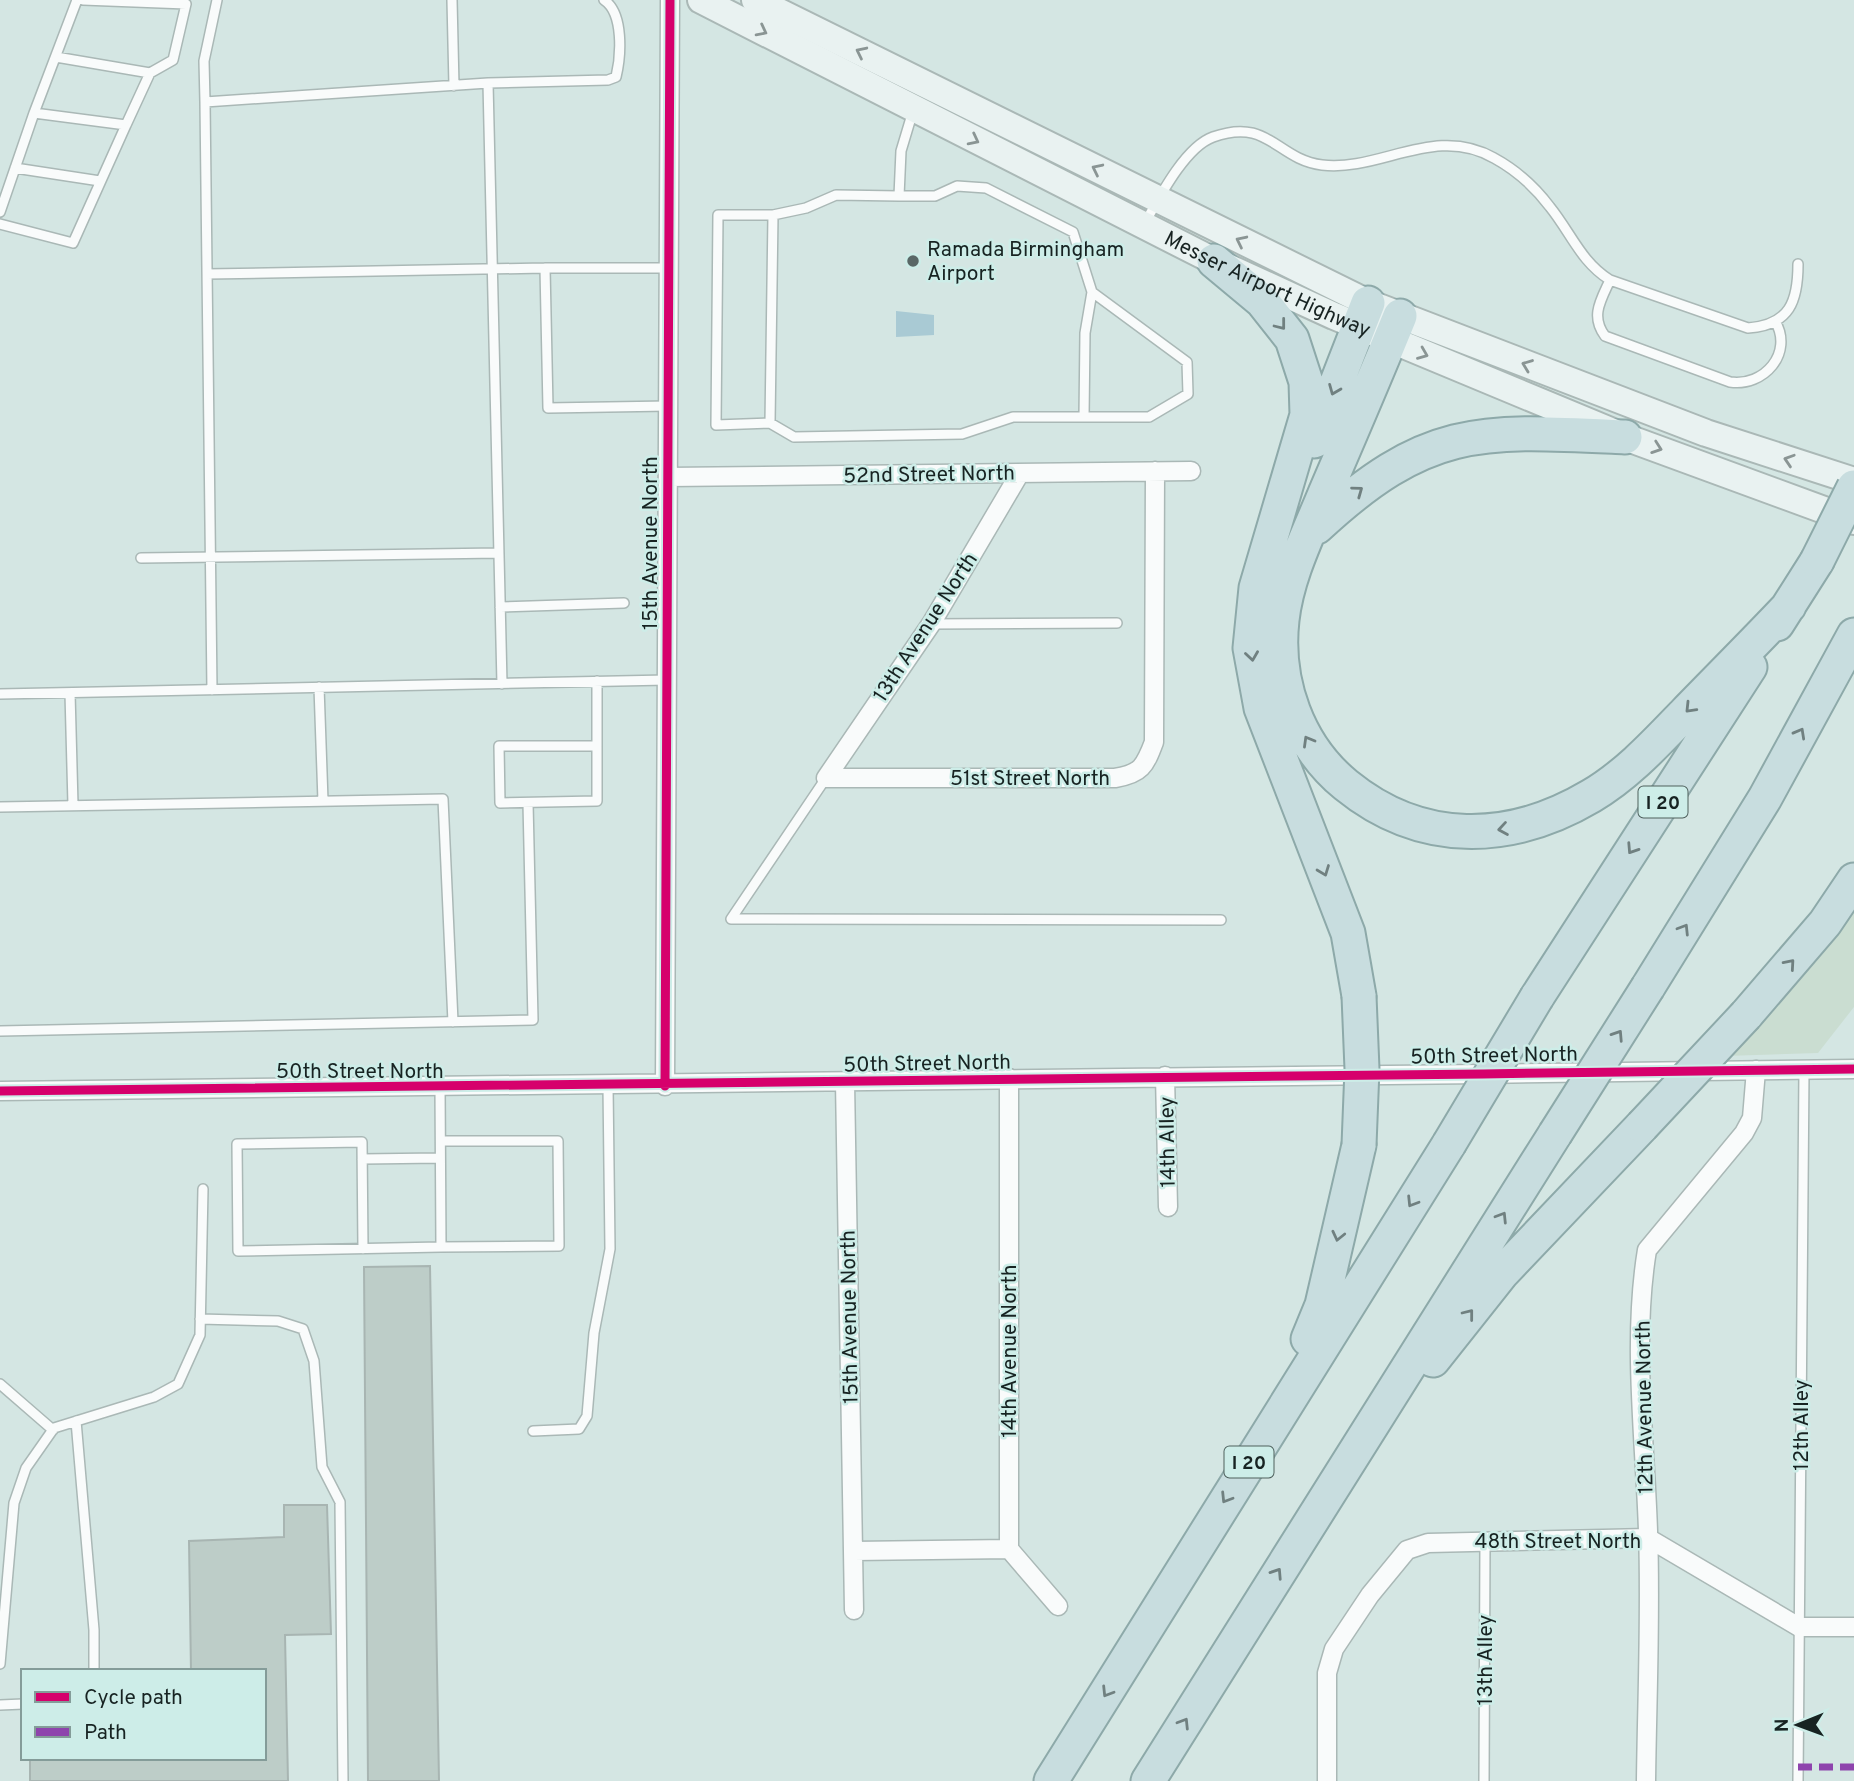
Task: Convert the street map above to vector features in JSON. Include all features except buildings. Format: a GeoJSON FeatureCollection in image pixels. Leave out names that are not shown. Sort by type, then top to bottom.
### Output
{"type":"FeatureCollection","features":[{"type":"Feature","properties":{"kind":"highway"},"geometry":{"type":"LineString","coordinates":[[1214,261],[1262,301],[1292,339],[1306,382],[1307,415],[1256,589],[1250,648],[1261,708],[1348,933],[1359,996],[1362,1069],[1359,1145],[1322,1305],[1275,1419]]}},
{"type":"Feature","properties":{"kind":"highway"},"geometry":{"type":"LineString","coordinates":[[1256,589],[1364,315]]}},
{"type":"Feature","properties":{"kind":"highway"},"geometry":{"type":"LineString","coordinates":[[1395,328],[1307,536],[1287,588],[1281,623],[1282,669],[1290,705],[1308,744],[1332,774],[1367,802],[1399,819],[1437,829],[1472,833],[1539,821],[1592,795],[1643,756],[1789,606]]}},
{"type":"Feature","properties":{"kind":"highway"},"geometry":{"type":"LineString","coordinates":[[1307,536],[1354,492],[1421,451],[1468,436],[1518,432],[1625,438]]}},
{"type":"Feature","properties":{"kind":"highway","name":"I 20"},"geometry":{"type":"LineString","coordinates":[[1051,1781],[1449,1144],[1537,997],[1817,561],[1854,487]]}},
{"type":"Feature","properties":{"kind":"highway"},"geometry":{"type":"LineString","coordinates":[[1148,1781],[1765,798],[1854,635]]}},
{"type":"Feature","properties":{"kind":"highway"},"geometry":{"type":"LineString","coordinates":[[1321,1502],[1502,1273],[1746,1015],[1825,923],[1854,880]]}},
{"type":"Feature","properties":{"kind":"main road","name":"Messer Airport Highway"},"geometry":{"type":"LineString","coordinates":[[701,0],[1158,199],[1364,315]]}},
{"type":"Feature","properties":{"kind":"main road","name":"Messer Airport Highway"},"geometry":{"type":"LineString","coordinates":[[755,0],[1144,226],[1214,261],[1395,328],[1625,438],[1854,520]]}},
{"type":"Feature","properties":{"kind":"main road","name":"Messer Airport Highway"},"geometry":{"type":"LineString","coordinates":[[1395,328],[1854,481]]}},
{"type":"Feature","properties":{"kind":"street","name":"15th Avenue North"},"geometry":{"type":"LineString","coordinates":[[665,1086],[670,0]]}},
{"type":"Feature","properties":{"kind":"street","name":"51st Street North"},"geometry":{"type":"LineString","coordinates":[[826,778],[1115,778],[1133,775],[1146,762],[1154,742],[1155,471]]}},
{"type":"Feature","properties":{"kind":"street","name":"52nd Street North"},"geometry":{"type":"LineString","coordinates":[[668,477],[1191,471]]}},
{"type":"Feature","properties":{"kind":"street","name":"13th Avenue North"},"geometry":{"type":"LineString","coordinates":[[826,778],[931,624],[1020,473]]}},
{"type":"Feature","properties":{"kind":"street","name":"50th Street North"},"geometry":{"type":"LineString","coordinates":[[0,1091],[665,1086],[1009,1078],[1854,1069]]}},
{"type":"Feature","properties":{"kind":"street","name":"12th Avenue North"},"geometry":{"type":"LineString","coordinates":[[1646,1781],[1648,1538],[1641,1332],[1647,1250],[1744,1133],[1752,1118],[1756,1070]]}},
{"type":"Feature","properties":{"kind":"street","name":"14th Alley"},"geometry":{"type":"LineString","coordinates":[[1166,1076],[1168,1207]]}},
{"type":"Feature","properties":{"kind":"street","name":"14th Avenue North"},"geometry":{"type":"LineString","coordinates":[[1009,1078],[1009,1549]]}},
{"type":"Feature","properties":{"kind":"street","name":"15th Avenue North"},"geometry":{"type":"LineString","coordinates":[[845,1083],[853,1551]]}},
{"type":"Feature","properties":{"kind":"street","name":"48th Street North"},"geometry":{"type":"LineString","coordinates":[[1326,1781],[1327,1673],[1334,1649],[1370,1595],[1407,1550],[1428,1543],[1648,1538],[1799,1627]]}},
{"type":"Feature","properties":{"kind":"street"},"geometry":{"type":"LineString","coordinates":[[854,1610],[853,1551],[1009,1549],[1058,1606]]}},
{"type":"Feature","properties":{"kind":"street"},"geometry":{"type":"LineString","coordinates":[[1799,1627],[1854,1627]]}},
{"type":"Feature","properties":{"kind":"lane"},"geometry":{"type":"LineString","coordinates":[[0,212],[77,0]]}},
{"type":"Feature","properties":{"kind":"lane"},"geometry":{"type":"LineString","coordinates":[[0,224],[72,243],[150,73],[173,60],[186,2],[83,0]]}},
{"type":"Feature","properties":{"kind":"lane"},"geometry":{"type":"LineString","coordinates":[[212,690],[204,61],[217,0]]}},
{"type":"Feature","properties":{"kind":"lane"},"geometry":{"type":"LineString","coordinates":[[452,0],[454,86]]}},
{"type":"Feature","properties":{"kind":"lane"},"geometry":{"type":"LineString","coordinates":[[205,102],[488,83],[608,80],[616,77],[617,19],[614,10],[604,0]]}},
{"type":"Feature","properties":{"kind":"lane"},"geometry":{"type":"LineString","coordinates":[[56,57],[150,73]]}},
{"type":"Feature","properties":{"kind":"lane"},"geometry":{"type":"LineString","coordinates":[[488,83],[502,684]]}},
{"type":"Feature","properties":{"kind":"lane"},"geometry":{"type":"LineString","coordinates":[[899,196],[901,151],[918,96]]}},
{"type":"Feature","properties":{"kind":"lane"},"geometry":{"type":"LineString","coordinates":[[34,113],[126,125]]}},
{"type":"Feature","properties":{"kind":"lane"},"geometry":{"type":"LineString","coordinates":[[1144,226],[1158,199],[1195,149],[1212,137],[1239,130],[1260,134],[1294,155],[1322,165],[1348,165],[1414,147],[1457,147],[1490,155],[1521,176],[1551,208],[1595,271],[1610,280],[1748,328],[1775,321],[1795,299],[1798,264]]}},
{"type":"Feature","properties":{"kind":"lane"},"geometry":{"type":"LineString","coordinates":[[15,168],[100,181]]}},
{"type":"Feature","properties":{"kind":"lane"},"geometry":{"type":"LineString","coordinates":[[1084,417],[1085,333],[1091,292],[1073,232],[986,188],[957,186],[935,196],[836,195],[806,208],[773,215],[718,215],[716,425],[770,423],[794,437],[948,435],[962,434],[1013,418],[1149,417],[1188,394],[1187,362],[1091,292]]}},
{"type":"Feature","properties":{"kind":"lane"},"geometry":{"type":"LineString","coordinates":[[770,423],[773,215]]}},
{"type":"Feature","properties":{"kind":"lane"},"geometry":{"type":"LineString","coordinates":[[545,268],[548,408],[668,406]]}},
{"type":"Feature","properties":{"kind":"lane"},"geometry":{"type":"LineString","coordinates":[[207,274],[668,268]]}},
{"type":"Feature","properties":{"kind":"lane"},"geometry":{"type":"LineString","coordinates":[[1610,280],[1596,319],[1605,336],[1730,382],[1747,382],[1774,365],[1781,354],[1783,340],[1775,321]]}},
{"type":"Feature","properties":{"kind":"lane"},"geometry":{"type":"LineString","coordinates":[[141,558],[499,553]]}},
{"type":"Feature","properties":{"kind":"lane"},"geometry":{"type":"LineString","coordinates":[[500,607],[624,603]]}},
{"type":"Feature","properties":{"kind":"lane"},"geometry":{"type":"LineString","coordinates":[[931,624],[1118,623]]}},
{"type":"Feature","properties":{"kind":"lane"},"geometry":{"type":"LineString","coordinates":[[0,694],[667,680]]}},
{"type":"Feature","properties":{"kind":"lane"},"geometry":{"type":"LineString","coordinates":[[597,681],[597,746],[597,801],[500,803],[499,746],[597,746]]}},
{"type":"Feature","properties":{"kind":"lane"},"geometry":{"type":"LineString","coordinates":[[319,687],[323,801]]}},
{"type":"Feature","properties":{"kind":"lane"},"geometry":{"type":"LineString","coordinates":[[70,692],[73,805]]}},
{"type":"Feature","properties":{"kind":"lane"},"geometry":{"type":"LineString","coordinates":[[826,778],[731,919],[1221,920]]}},
{"type":"Feature","properties":{"kind":"lane"},"geometry":{"type":"LineString","coordinates":[[0,807],[443,799],[453,1021]]}},
{"type":"Feature","properties":{"kind":"lane"},"geometry":{"type":"LineString","coordinates":[[0,1031],[533,1020],[528,803]]}},
{"type":"Feature","properties":{"kind":"lane","name":"12th Alley"},"geometry":{"type":"LineString","coordinates":[[1798,1781],[1804,1070]]}},
{"type":"Feature","properties":{"kind":"lane"},"geometry":{"type":"LineString","coordinates":[[533,1432],[579,1429],[587,1416],[594,1333],[610,1249],[608,1086]]}},
{"type":"Feature","properties":{"kind":"lane"},"geometry":{"type":"LineString","coordinates":[[440,1087],[441,1247]]}},
{"type":"Feature","properties":{"kind":"lane"},"geometry":{"type":"LineString","coordinates":[[363,1249],[362,1142],[237,1144],[238,1251],[559,1246],[558,1141],[440,1141]]}},
{"type":"Feature","properties":{"kind":"lane"},"geometry":{"type":"LineString","coordinates":[[362,1159],[440,1158]]}},
{"type":"Feature","properties":{"kind":"lane"},"geometry":{"type":"LineString","coordinates":[[0,1664],[13,1503],[26,1468],[52,1430],[154,1397],[178,1384],[200,1335],[203,1189]]}},
{"type":"Feature","properties":{"kind":"lane"},"geometry":{"type":"LineString","coordinates":[[200,1319],[278,1321],[303,1329],[314,1361],[322,1467],[340,1502],[343,1781]]}},
{"type":"Feature","properties":{"kind":"lane"},"geometry":{"type":"LineString","coordinates":[[0,1384],[52,1430]]}},
{"type":"Feature","properties":{"kind":"lane"},"geometry":{"type":"LineString","coordinates":[[76,1421],[94,1630],[94,1669]]}},
{"type":"Feature","properties":{"kind":"lane","name":"13th Alley"},"geometry":{"type":"LineString","coordinates":[[1484,1781],[1485,1540]]}},
{"type":"Feature","properties":{"kind":"lane"},"geometry":{"type":"LineString","coordinates":[[0,1705],[21,1704]]}},
{"type":"Feature","properties":{"kind":"green space"},"geometry":{"type":"Polygon","coordinates":[[[1854,910],[1854,1007],[1818,1053],[1725,1056],[1854,910]]]}},
{"type":"Feature","properties":{"kind":"water"},"geometry":{"type":"Polygon","coordinates":[[[896,311],[934,315],[934,335],[896,337],[896,311]]]}},
{"type":"Feature","properties":{"kind":"marked path"},"geometry":{"type":"LineString","coordinates":[[1798,1767],[1854,1767]]}},
{"type":"Feature","properties":{"kind":"cycle path"},"geometry":{"type":"LineString","coordinates":[[665,1086],[670,0]]}},
{"type":"Feature","properties":{"kind":"cycle path"},"geometry":{"type":"LineString","coordinates":[[0,1091],[1854,1069]]}},
{"type":"Feature","properties":{"kind":"place","name":"Ramada Birmingham Airport"},"geometry":{"type":"Point","coordinates":[913,261]}}]}
